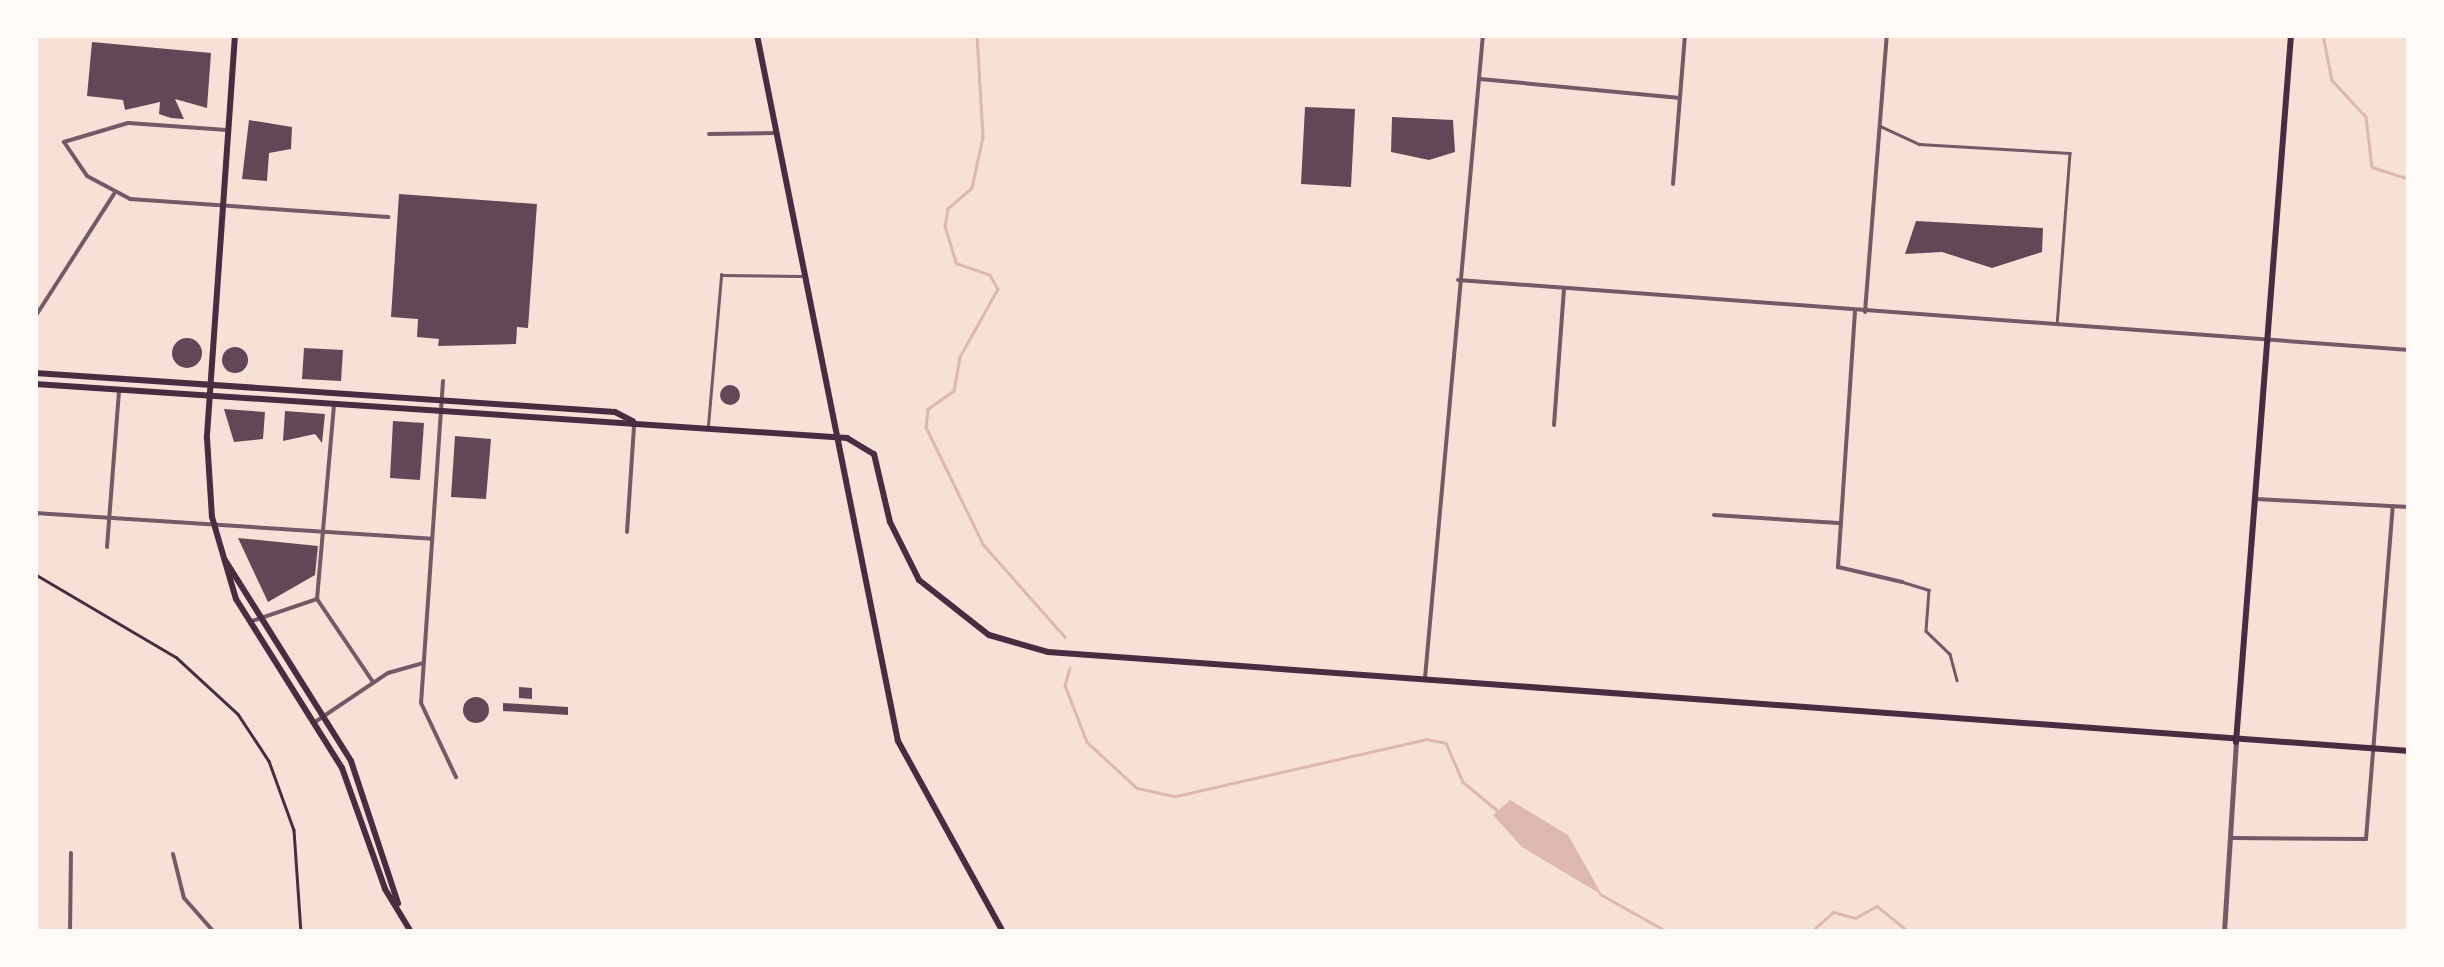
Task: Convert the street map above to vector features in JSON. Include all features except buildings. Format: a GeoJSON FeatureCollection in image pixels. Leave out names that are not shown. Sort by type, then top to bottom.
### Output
{"type":"FeatureCollection","features":[{"type":"Feature","properties":{"kind":"main road"},"geometry":{"type":"LineString","coordinates":[[235,35],[210,385],[213,525],[249,622],[315,722],[412,932]]}},
{"type":"Feature","properties":{"kind":"main road"},"geometry":{"type":"LineString","coordinates":[[757,35],[898,742],[1003,932]]}},
{"type":"Feature","properties":{"kind":"main road"},"geometry":{"type":"LineString","coordinates":[[2236,742],[2290,35]]}},
{"type":"Feature","properties":{"kind":"main road"},"geometry":{"type":"LineString","coordinates":[[35,373],[441,400],[634,421],[836,436],[874,454],[890,522],[919,580],[989,635],[1048,652],[2236,742],[2409,751]]}},
{"type":"Feature","properties":{"kind":"main road"},"geometry":{"type":"LineString","coordinates":[[35,384],[440,413],[634,421]]}},
{"type":"Feature","properties":{"kind":"main road"},"geometry":{"type":"LineString","coordinates":[[222,557],[324,717],[366,794],[399,909]]}},
{"type":"Feature","properties":{"kind":"street"},"geometry":{"type":"LineString","coordinates":[[1425,682],[1458,280],[1483,35]]}},
{"type":"Feature","properties":{"kind":"street"},"geometry":{"type":"LineString","coordinates":[[1673,184],[1686,35]]}},
{"type":"Feature","properties":{"kind":"street"},"geometry":{"type":"LineString","coordinates":[[1865,312],[1888,35]]}},
{"type":"Feature","properties":{"kind":"street"},"geometry":{"type":"LineString","coordinates":[[1480,79],[1680,98]]}},
{"type":"Feature","properties":{"kind":"street"},"geometry":{"type":"LineString","coordinates":[[228,130],[128,124],[64,142],[82,172],[114,194],[388,217]]}},
{"type":"Feature","properties":{"kind":"street"},"geometry":{"type":"LineString","coordinates":[[709,134],[776,133]]}},
{"type":"Feature","properties":{"kind":"street"},"geometry":{"type":"LineString","coordinates":[[35,317],[114,194]]}},
{"type":"Feature","properties":{"kind":"street"},"geometry":{"type":"LineString","coordinates":[[1458,280],[2409,350]]}},
{"type":"Feature","properties":{"kind":"street"},"geometry":{"type":"LineString","coordinates":[[1554,425],[1564,290]]}},
{"type":"Feature","properties":{"kind":"street"},"geometry":{"type":"LineString","coordinates":[[1855,312],[1841,523],[1844,574],[1902,582]]}},
{"type":"Feature","properties":{"kind":"street"},"geometry":{"type":"LineString","coordinates":[[442,381],[422,713],[456,777]]}},
{"type":"Feature","properties":{"kind":"street"},"geometry":{"type":"LineString","coordinates":[[107,547],[119,390]]}},
{"type":"Feature","properties":{"kind":"street"},"geometry":{"type":"LineString","coordinates":[[334,406],[326,532],[317,599],[373,682]]}},
{"type":"Feature","properties":{"kind":"street"},"geometry":{"type":"LineString","coordinates":[[626,532],[634,421]]}},
{"type":"Feature","properties":{"kind":"street"},"geometry":{"type":"LineString","coordinates":[[2256,499],[2409,507]]}},
{"type":"Feature","properties":{"kind":"street"},"geometry":{"type":"LineString","coordinates":[[2230,838],[2363,842],[2375,749],[2393,506]]}},
{"type":"Feature","properties":{"kind":"street"},"geometry":{"type":"LineString","coordinates":[[35,513],[432,539]]}},
{"type":"Feature","properties":{"kind":"street"},"geometry":{"type":"LineString","coordinates":[[1714,515],[1841,523]]}},
{"type":"Feature","properties":{"kind":"street"},"geometry":{"type":"LineString","coordinates":[[249,622],[317,599]]}},
{"type":"Feature","properties":{"kind":"street"},"geometry":{"type":"LineString","coordinates":[[315,722],[373,682],[424,663]]}},
{"type":"Feature","properties":{"kind":"street"},"geometry":{"type":"LineString","coordinates":[[2224,932],[2236,742]]}},
{"type":"Feature","properties":{"kind":"street"},"geometry":{"type":"LineString","coordinates":[[70,932],[71,853]]}},
{"type":"Feature","properties":{"kind":"street"},"geometry":{"type":"LineString","coordinates":[[173,854],[184,898],[214,932]]}},
{"type":"Feature","properties":{"kind":"lane"},"geometry":{"type":"LineString","coordinates":[[1880,126],[1919,144],[2070,153],[2056,326]]}},
{"type":"Feature","properties":{"kind":"lane"},"geometry":{"type":"LineString","coordinates":[[708,427],[722,275],[805,276]]}},
{"type":"Feature","properties":{"kind":"lane"},"geometry":{"type":"LineString","coordinates":[[1902,582],[1928,590],[1926,631],[1950,654],[1958,680]]}},
{"type":"Feature","properties":{"kind":"path"},"geometry":{"type":"LineString","coordinates":[[35,574],[176,657],[238,714],[269,760],[294,830],[301,932]]}},
{"type":"Feature","properties":{"kind":"shaded area"},"geometry":{"type":"Polygon","coordinates":[[[1510,800],[1568,835],[1602,895],[1522,847],[1493,815],[1510,800]]]}},
{"type":"Feature","properties":{"kind":"waterway"},"geometry":{"type":"LineString","coordinates":[[977,35],[983,137],[972,188],[948,209],[945,226],[956,263],[990,275],[998,289],[960,357],[954,391],[928,409],[926,427],[983,544],[1065,637]]}},
{"type":"Feature","properties":{"kind":"waterway"},"geometry":{"type":"LineString","coordinates":[[2323,35],[2332,80],[2366,117],[2372,167],[2409,179]]}},
{"type":"Feature","properties":{"kind":"waterway"},"geometry":{"type":"LineString","coordinates":[[1070,668],[1065,685],[1087,742],[1137,788],[1176,796],[1426,739],[1446,743],[1463,782],[1497,810]]}},
{"type":"Feature","properties":{"kind":"waterway"},"geometry":{"type":"LineString","coordinates":[[1600,894],[1668,932]]}},
{"type":"Feature","properties":{"kind":"waterway"},"geometry":{"type":"LineString","coordinates":[[1811,932],[1833,912],[1855,918],[1877,906],[1909,932]]}}]}
